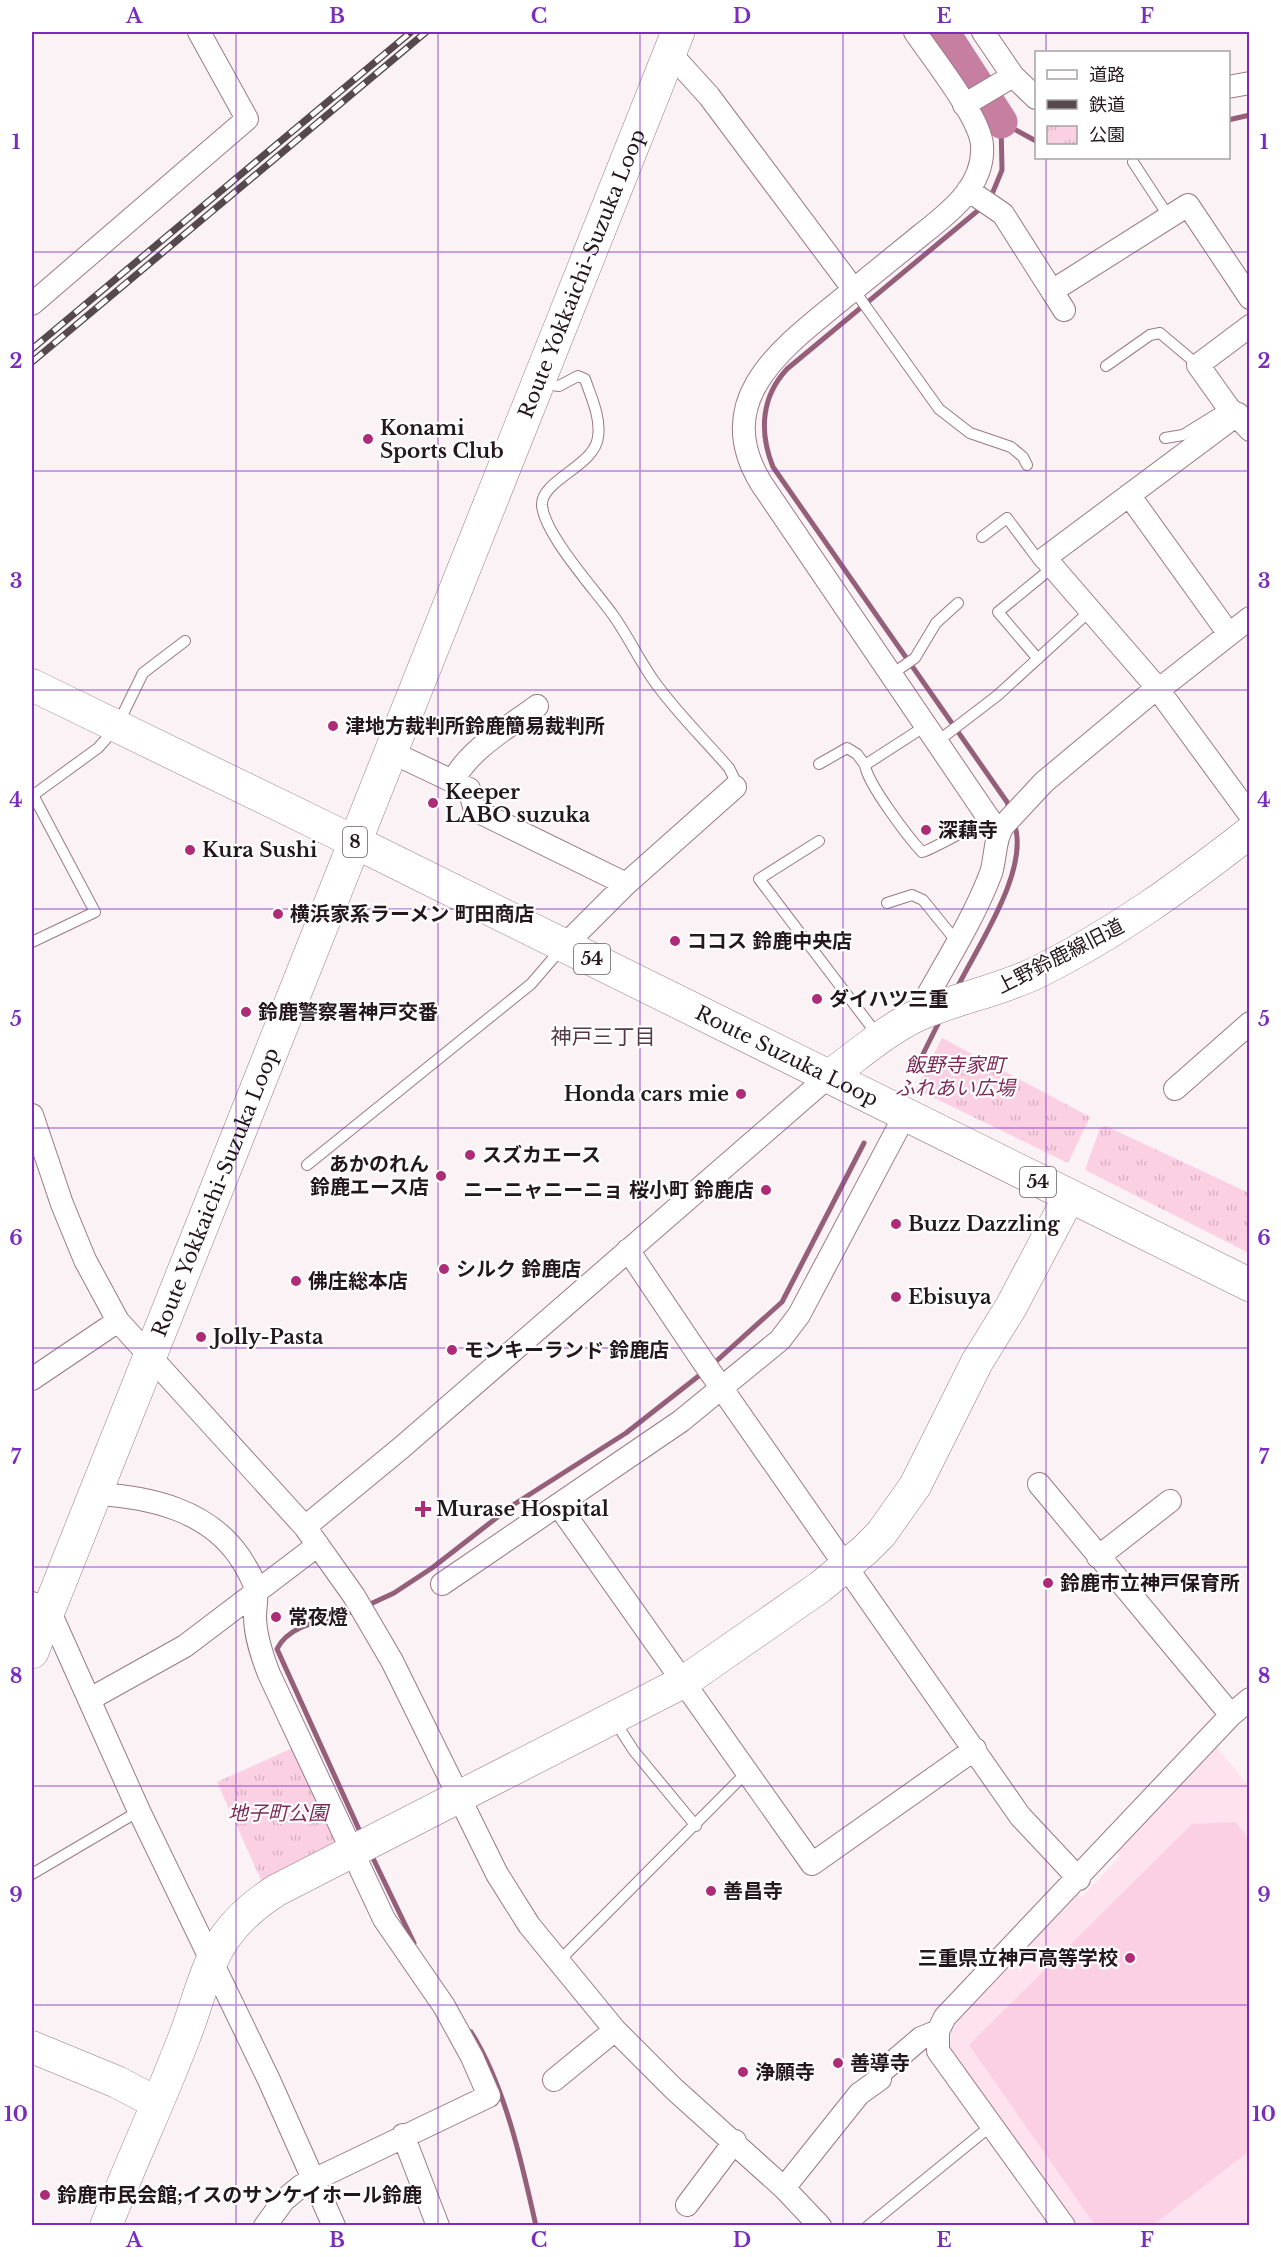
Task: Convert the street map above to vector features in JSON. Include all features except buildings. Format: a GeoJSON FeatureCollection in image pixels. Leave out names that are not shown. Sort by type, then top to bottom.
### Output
{"type":"FeatureCollection","features":[{"type":"Feature","properties":{"kind":"main road","name":"Route Yokkaichi-Suzuka Loop"},"geometry":{"type":"LineString","coordinates":[[32,1652],[40,1606],[97,1494],[674,42]]}},
{"type":"Feature","properties":{"kind":"main road","name":"Route Suzuka Loop"},"geometry":{"type":"LineString","coordinates":[[355,842],[1250,1285]]}},
{"type":"Feature","properties":{"kind":"street"},"geometry":{"type":"LineString","coordinates":[[32,304],[247,118],[199,32]]}},
{"type":"Feature","properties":{"kind":"street"},"geometry":{"type":"LineString","coordinates":[[915,32],[967,104],[976,125],[982,144],[979,172],[972,192],[857,293],[809,326],[763,370],[747,405],[745,439],[752,466],[761,483],[998,825],[998,846],[990,873],[957,942],[935,1009]]}},
{"type":"Feature","properties":{"kind":"street"},"geometry":{"type":"LineString","coordinates":[[983,32],[1010,77],[1035,97]]}},
{"type":"Feature","properties":{"kind":"street"},"geometry":{"type":"LineString","coordinates":[[674,42],[709,96],[857,293]]}},
{"type":"Feature","properties":{"kind":"street"},"geometry":{"type":"LineString","coordinates":[[967,104],[1010,77]]}},
{"type":"Feature","properties":{"kind":"street"},"geometry":{"type":"LineString","coordinates":[[1230,87],[1250,83]]}},
{"type":"Feature","properties":{"kind":"street"},"geometry":{"type":"LineString","coordinates":[[972,192],[999,210],[1064,310]]}},
{"type":"Feature","properties":{"kind":"street"},"geometry":{"type":"LineString","coordinates":[[1052,291],[1188,205],[1250,298]]}},
{"type":"Feature","properties":{"kind":"street"},"geometry":{"type":"LineString","coordinates":[[1250,326],[1198,365],[1238,417],[1129,495],[1049,562],[1154,684],[1250,815]]}},
{"type":"Feature","properties":{"kind":"street"},"geometry":{"type":"LineString","coordinates":[[1129,495],[1229,634]]}},
{"type":"Feature","properties":{"kind":"street"},"geometry":{"type":"LineString","coordinates":[[998,825],[1020,807],[1056,771],[1152,692],[1157,691],[1250,618]]}},
{"type":"Feature","properties":{"kind":"street"},"geometry":{"type":"LineString","coordinates":[[32,685],[116,728],[355,842]]}},
{"type":"Feature","properties":{"kind":"street"},"geometry":{"type":"LineString","coordinates":[[453,781],[459,769],[475,753],[537,706]]}},
{"type":"Feature","properties":{"kind":"street"},"geometry":{"type":"LineString","coordinates":[[391,752],[469,789],[475,810],[626,884]]}},
{"type":"Feature","properties":{"kind":"street"},"geometry":{"type":"LineString","coordinates":[[564,946],[626,884],[735,787]]}},
{"type":"Feature","properties":{"kind":"street","name":"上野鈴鹿線旧道"},"geometry":{"type":"LineString","coordinates":[[828,1077],[880,1039],[935,1009],[997,990],[1035,974],[1119,929],[1191,879],[1250,832]]}},
{"type":"Feature","properties":{"kind":"street"},"geometry":{"type":"LineString","coordinates":[[1175,1089],[1250,1023]]}},
{"type":"Feature","properties":{"kind":"street"},"geometry":{"type":"LineString","coordinates":[[90,1699],[185,1646],[256,1593],[401,1448],[828,1077]]}},
{"type":"Feature","properties":{"kind":"street"},"geometry":{"type":"LineString","coordinates":[[32,1115],[62,1204],[85,1260],[118,1321],[312,1536],[354,1596],[368,1618],[496,1874],[529,1925],[615,2030],[674,2089],[735,2141],[820,2226]]}},
{"type":"Feature","properties":{"kind":"street"},"geometry":{"type":"LineString","coordinates":[[442,1584],[681,1421],[719,1384],[791,1328],[905,1115]]}},
{"type":"Feature","properties":{"kind":"street"},"geometry":{"type":"LineString","coordinates":[[106,2226],[225,1937],[262,1900],[685,1681],[846,1566],[881,1534],[915,1486],[977,1362],[1011,1307],[1069,1197]]}},
{"type":"Feature","properties":{"kind":"street"},"geometry":{"type":"LineString","coordinates":[[628,1250],[1020,1816],[1079,1879]]}},
{"type":"Feature","properties":{"kind":"street"},"geometry":{"type":"LineString","coordinates":[[32,1379],[118,1321]]}},
{"type":"Feature","properties":{"kind":"street"},"geometry":{"type":"LineString","coordinates":[[1038,1484],[1231,1715]]}},
{"type":"Feature","properties":{"kind":"street"},"geometry":{"type":"LineString","coordinates":[[97,1494],[134,1498],[166,1506],[213,1527],[227,1539],[249,1570],[256,1593],[255,1618],[263,1657],[362,1847],[384,1919],[444,2006],[472,2057],[489,2096],[403,2135],[315,2179],[284,2200],[265,2226]]}},
{"type":"Feature","properties":{"kind":"street"},"geometry":{"type":"LineString","coordinates":[[1098,1557],[1170,1502]]}},
{"type":"Feature","properties":{"kind":"street"},"geometry":{"type":"LineString","coordinates":[[559,1506],[685,1681],[812,1864],[975,1749]]}},
{"type":"Feature","properties":{"kind":"street"},"geometry":{"type":"LineString","coordinates":[[40,1606],[90,1699],[139,1810],[315,2179],[334,2226]]}},
{"type":"Feature","properties":{"kind":"street"},"geometry":{"type":"LineString","coordinates":[[1064,2226],[938,2051],[938,2031],[945,2017],[1079,1879],[1231,1715],[1250,1699]]}},
{"type":"Feature","properties":{"kind":"street"},"geometry":{"type":"LineString","coordinates":[[554,2080],[615,2030]]}},
{"type":"Feature","properties":{"kind":"street"},"geometry":{"type":"LineString","coordinates":[[784,2188],[859,2094],[880,2079],[880,2073],[921,2038],[938,2031]]}},
{"type":"Feature","properties":{"kind":"street"},"geometry":{"type":"LineString","coordinates":[[32,2047],[117,2082],[157,2103]]}},
{"type":"Feature","properties":{"kind":"street"},"geometry":{"type":"LineString","coordinates":[[403,2135],[438,2226]]}},
{"type":"Feature","properties":{"kind":"street"},"geometry":{"type":"LineString","coordinates":[[687,2205],[735,2141]]}},
{"type":"Feature","properties":{"kind":"lane"},"geometry":{"type":"LineString","coordinates":[[1133,162],[1169,217]]}},
{"type":"Feature","properties":{"kind":"lane"},"geometry":{"type":"LineString","coordinates":[[857,293],[939,409],[970,433],[1011,447],[1023,457],[1027,465]]}},
{"type":"Feature","properties":{"kind":"lane"},"geometry":{"type":"LineString","coordinates":[[1106,366],[1150,335],[1160,333],[1198,365]]}},
{"type":"Feature","properties":{"kind":"lane"},"geometry":{"type":"LineString","coordinates":[[539,383],[559,386],[578,376],[585,379],[598,422],[598,439],[591,454],[549,489],[543,498],[542,503],[550,528],[613,614],[655,682],[729,768],[735,787]]}},
{"type":"Feature","properties":{"kind":"lane"},"geometry":{"type":"LineString","coordinates":[[1165,438],[1183,435],[1238,417]]}},
{"type":"Feature","properties":{"kind":"lane"},"geometry":{"type":"LineString","coordinates":[[982,537],[1007,518],[1040,562],[1049,562]]}},
{"type":"Feature","properties":{"kind":"lane"},"geometry":{"type":"LineString","coordinates":[[1038,659],[998,612],[1049,562]]}},
{"type":"Feature","properties":{"kind":"lane"},"geometry":{"type":"LineString","coordinates":[[894,673],[915,658],[936,623],[958,603]]}},
{"type":"Feature","properties":{"kind":"lane"},"geometry":{"type":"LineString","coordinates":[[865,765],[964,723],[1091,610]]}},
{"type":"Feature","properties":{"kind":"lane"},"geometry":{"type":"LineString","coordinates":[[32,942],[95,912],[32,796],[98,748],[116,728],[143,673],[185,641]]}},
{"type":"Feature","properties":{"kind":"lane"},"geometry":{"type":"LineString","coordinates":[[819,764],[847,748],[857,754],[876,788],[922,852],[927,852],[948,838],[998,825]]}},
{"type":"Feature","properties":{"kind":"lane"},"geometry":{"type":"LineString","coordinates":[[819,841],[759,879],[880,1039]]}},
{"type":"Feature","properties":{"kind":"lane"},"geometry":{"type":"LineString","coordinates":[[887,903],[912,895],[923,900],[957,942]]}},
{"type":"Feature","properties":{"kind":"lane"},"geometry":{"type":"LineString","coordinates":[[307,1165],[531,984],[564,946]]}},
{"type":"Feature","properties":{"kind":"lane"},"geometry":{"type":"LineString","coordinates":[[613,1718],[634,1751],[696,1826]]}},
{"type":"Feature","properties":{"kind":"lane"},"geometry":{"type":"LineString","coordinates":[[560,1961],[747,1772]]}},
{"type":"Feature","properties":{"kind":"lane"},"geometry":{"type":"LineString","coordinates":[[32,1874],[139,1810]]}},
{"type":"Feature","properties":{"kind":"lane"},"geometry":{"type":"LineString","coordinates":[[868,2226],[992,2125]]}},
{"type":"Feature","properties":{"kind":"shaded area","name":"三重県立神戸高等学校"},"geometry":{"type":"Polygon","coordinates":[[[1214,1744],[1249,1786],[1249,2225],[1077,2225],[950,2053],[951,2019],[1075,1891],[1082,1897],[1121,1855],[1113,1850],[1214,1744]]]}},
{"type":"Feature","properties":{"kind":"green space","name":"飯野寺家町 ふれあい広場"},"geometry":{"type":"Polygon","coordinates":[[[942,1038],[1090,1117],[1068,1163],[916,1089],[942,1038]]]}},
{"type":"Feature","properties":{"kind":"green space"},"geometry":{"type":"Polygon","coordinates":[[[1106,1126],[1249,1193],[1249,1253],[1085,1170],[1100,1128],[1106,1126]]]}},
{"type":"Feature","properties":{"kind":"green space","name":"地子町公園"},"geometry":{"type":"Polygon","coordinates":[[[297,1746],[338,1842],[262,1882],[217,1782],[297,1746]]]}},
{"type":"Feature","properties":{"kind":"green space","name":"三重県立神戸高等学校"},"geometry":{"type":"Polygon","coordinates":[[[1235,1822],[1250,1840],[1249,2151],[1153,2225],[1095,2225],[969,2045],[1192,1824],[1235,1822]]]}},
{"type":"Feature","properties":{"kind":"waterway"},"geometry":{"type":"LineString","coordinates":[[943,32],[1001,122]]}},
{"type":"Feature","properties":{"kind":"waterway"},"geometry":{"type":"LineString","coordinates":[[1230,120],[1250,115]]}},
{"type":"Feature","properties":{"kind":"waterway"},"geometry":{"type":"LineString","coordinates":[[1001,122],[1035,140]]}},
{"type":"Feature","properties":{"kind":"waterway"},"geometry":{"type":"LineString","coordinates":[[990,199],[1002,170],[1001,122]]}},
{"type":"Feature","properties":{"kind":"waterway"},"geometry":{"type":"LineString","coordinates":[[981,208],[787,369],[778,380],[767,403],[764,428],[773,467],[1007,802],[1010,811]]}},
{"type":"Feature","properties":{"kind":"waterway"},"geometry":{"type":"LineString","coordinates":[[957,988],[1009,885],[1017,842],[1014,823]]}},
{"type":"Feature","properties":{"kind":"waterway"},"geometry":{"type":"LineString","coordinates":[[923,1054],[941,1018]]}},
{"type":"Feature","properties":{"kind":"waterway"},"geometry":{"type":"LineString","coordinates":[[712,1365],[782,1302],[864,1143]]}},
{"type":"Feature","properties":{"kind":"waterway"},"geometry":{"type":"LineString","coordinates":[[366,1606],[394,1593],[432,1568],[513,1505],[626,1433],[705,1371]]}},
{"type":"Feature","properties":{"kind":"waterway"},"geometry":{"type":"LineString","coordinates":[[357,1610],[301,1627],[283,1640],[277,1649],[362,1836]]}},
{"type":"Feature","properties":{"kind":"waterway"},"geometry":{"type":"LineString","coordinates":[[370,1852],[414,1943]]}},
{"type":"Feature","properties":{"kind":"waterway"},"geometry":{"type":"LineString","coordinates":[[471,2032],[494,2076],[503,2101],[536,2226]]}},
{"type":"Feature","properties":{"kind":"railway"},"geometry":{"type":"LineString","coordinates":[[32,349],[411,32]]}},
{"type":"Feature","properties":{"kind":"railway"},"geometry":{"type":"LineString","coordinates":[[32,362],[426,32]]}},
{"type":"Feature","properties":{"kind":"place","name":"Konami Sports Club"},"geometry":{"type":"Point","coordinates":[368,439]}},
{"type":"Feature","properties":{"kind":"place","name":"津地方裁判所鈴鹿簡易裁判所"},"geometry":{"type":"Point","coordinates":[333,726]}},
{"type":"Feature","properties":{"kind":"place","name":"Keeper LABO suzuka"},"geometry":{"type":"Point","coordinates":[433,803]}},
{"type":"Feature","properties":{"kind":"place","name":"深藕寺"},"geometry":{"type":"Point","coordinates":[926,830]}},
{"type":"Feature","properties":{"kind":"place","name":"Kura Sushi"},"geometry":{"type":"Point","coordinates":[190,850]}},
{"type":"Feature","properties":{"kind":"place","name":"横浜家系ラーメン 町田商店"},"geometry":{"type":"Point","coordinates":[278,914]}},
{"type":"Feature","properties":{"kind":"place","name":"ココス 鈴鹿中央店"},"geometry":{"type":"Point","coordinates":[675,941]}},
{"type":"Feature","properties":{"kind":"place","name":"ダイハツ三重"},"geometry":{"type":"Point","coordinates":[817,999]}},
{"type":"Feature","properties":{"kind":"place","name":"鈴鹿警察署神戸交番"},"geometry":{"type":"Point","coordinates":[246,1012]}},
{"type":"Feature","properties":{"kind":"place","name":"Honda cars mie"},"geometry":{"type":"Point","coordinates":[741,1094]}},
{"type":"Feature","properties":{"kind":"place","name":"スズカエース"},"geometry":{"type":"Point","coordinates":[470,1155]}},
{"type":"Feature","properties":{"kind":"place","name":"あかのれん 鈴鹿エース店"},"geometry":{"type":"Point","coordinates":[441,1176]}},
{"type":"Feature","properties":{"kind":"place","name":"ニーニャニーニョ 桜小町 鈴鹿店"},"geometry":{"type":"Point","coordinates":[766,1190]}},
{"type":"Feature","properties":{"kind":"place","name":"Buzz Dazzling"},"geometry":{"type":"Point","coordinates":[896,1224]}},
{"type":"Feature","properties":{"kind":"place","name":"シルク 鈴鹿店"},"geometry":{"type":"Point","coordinates":[444,1269]}},
{"type":"Feature","properties":{"kind":"place","name":"佛庄総本店"},"geometry":{"type":"Point","coordinates":[296,1281]}},
{"type":"Feature","properties":{"kind":"place","name":"Ebisuya"},"geometry":{"type":"Point","coordinates":[896,1297]}},
{"type":"Feature","properties":{"kind":"place","name":"Jolly-Pasta"},"geometry":{"type":"Point","coordinates":[201,1337]}},
{"type":"Feature","properties":{"kind":"place","name":"モンキーランド 鈴鹿店"},"geometry":{"type":"Point","coordinates":[452,1350]}},
{"type":"Feature","properties":{"kind":"place","name":"Murase Hospital"},"geometry":{"type":"Point","coordinates":[423,1509]}},
{"type":"Feature","properties":{"kind":"place","name":"鈴鹿市立神戸保育所"},"geometry":{"type":"Point","coordinates":[1048,1583]}},
{"type":"Feature","properties":{"kind":"place","name":"常夜燈"},"geometry":{"type":"Point","coordinates":[276,1617]}},
{"type":"Feature","properties":{"kind":"place","name":"善昌寺"},"geometry":{"type":"Point","coordinates":[711,1891]}},
{"type":"Feature","properties":{"kind":"place","name":"三重県立神戸高等学校"},"geometry":{"type":"Point","coordinates":[1130,1958]}},
{"type":"Feature","properties":{"kind":"place","name":"善導寺"},"geometry":{"type":"Point","coordinates":[838,2063]}},
{"type":"Feature","properties":{"kind":"place","name":"浄願寺"},"geometry":{"type":"Point","coordinates":[743,2072]}},
{"type":"Feature","properties":{"kind":"place","name":"鈴鹿市民会館;イスのサンケイホール鈴鹿"},"geometry":{"type":"Point","coordinates":[45,2195]}},
{"type":"Feature","properties":{"kind":"district","name":"神戸三丁目"},"geometry":{"type":"Point","coordinates":[603,1037]}}]}
